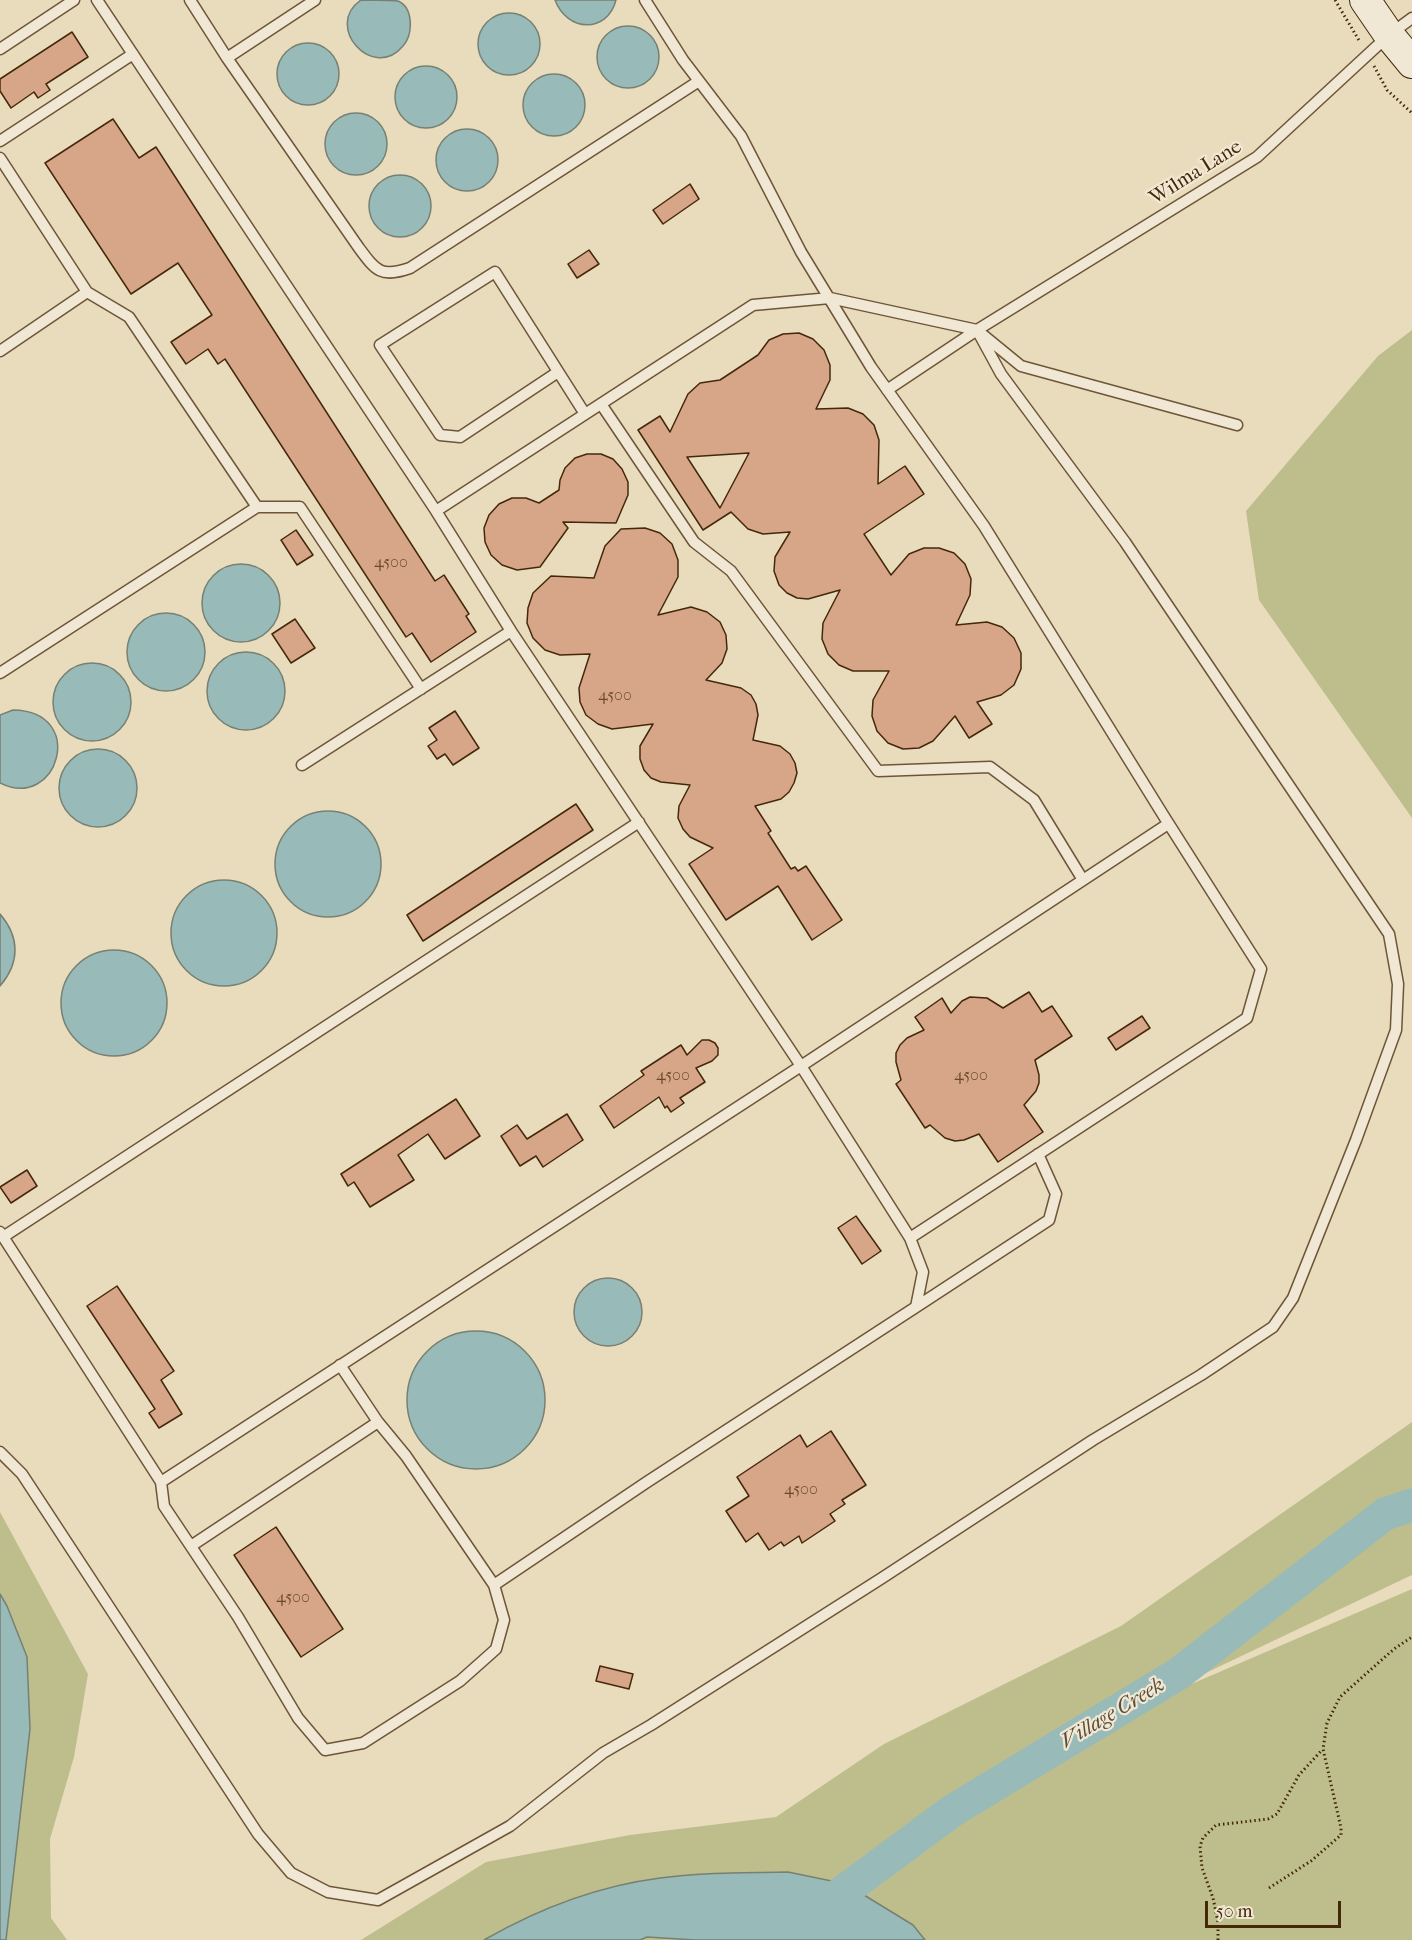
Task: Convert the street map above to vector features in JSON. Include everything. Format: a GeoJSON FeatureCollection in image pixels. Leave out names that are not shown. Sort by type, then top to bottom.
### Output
{"type":"FeatureCollection","features":[{"type":"Feature","properties":{"kind":"main road"},"geometry":{"type":"LineString","coordinates":[[1365,0],[1401,26],[1412,63]]}},
{"type":"Feature","properties":{"kind":"lane"},"geometry":{"type":"LineString","coordinates":[[0,49],[74,0]]}},
{"type":"Feature","properties":{"kind":"lane"},"geometry":{"type":"LineString","coordinates":[[97,0],[436,511],[511,631],[801,1066],[910,1238],[923,1272],[916,1307]]}},
{"type":"Feature","properties":{"kind":"lane"},"geometry":{"type":"LineString","coordinates":[[190,0],[226,58],[374,268],[393,274],[411,268],[699,81]]}},
{"type":"Feature","properties":{"kind":"lane"},"geometry":{"type":"LineString","coordinates":[[226,58],[315,0]]}},
{"type":"Feature","properties":{"kind":"lane"},"geometry":{"type":"LineString","coordinates":[[645,0],[683,60],[741,136],[801,252],[871,368],[984,526],[1168,824],[1261,969],[1247,1018],[910,1238]]}},
{"type":"Feature","properties":{"kind":"lane","name":"Wilma Lane"},"geometry":{"type":"LineString","coordinates":[[887,390],[977,330],[1257,157],[1401,26]]}},
{"type":"Feature","properties":{"kind":"lane"},"geometry":{"type":"LineString","coordinates":[[0,141],[133,54]]}},
{"type":"Feature","properties":{"kind":"lane"},"geometry":{"type":"LineString","coordinates":[[0,158],[87,292],[129,317],[257,507]]}},
{"type":"Feature","properties":{"kind":"lane"},"geometry":{"type":"LineString","coordinates":[[558,372],[460,437],[440,435],[380,345],[495,272],[585,414]]}},
{"type":"Feature","properties":{"kind":"lane"},"geometry":{"type":"LineString","coordinates":[[0,351],[87,292]]}},
{"type":"Feature","properties":{"kind":"lane"},"geometry":{"type":"LineString","coordinates":[[436,511],[753,305],[830,298],[977,330],[1021,366],[1237,425]]}},
{"type":"Feature","properties":{"kind":"lane"},"geometry":{"type":"LineString","coordinates":[[0,1452],[22,1474],[258,1834],[291,1873],[328,1892],[378,1900],[510,1826],[603,1753],[661,1719],[892,1572],[1093,1440],[1201,1375],[1274,1327],[1293,1298],[1356,1140],[1396,1030],[1398,984],[1389,934],[1125,542],[1001,375],[977,330]]}},
{"type":"Feature","properties":{"kind":"lane"},"geometry":{"type":"LineString","coordinates":[[601,404],[694,542],[731,571],[878,771],[990,767],[1034,800],[1083,880]]}},
{"type":"Feature","properties":{"kind":"lane"},"geometry":{"type":"LineString","coordinates":[[0,673],[257,507],[300,507],[421,689]]}},
{"type":"Feature","properties":{"kind":"lane"},"geometry":{"type":"LineString","coordinates":[[302,765],[511,631]]}},
{"type":"Feature","properties":{"kind":"lane"},"geometry":{"type":"LineString","coordinates":[[340,1365],[378,1422],[406,1456],[494,1585],[504,1620],[496,1649],[460,1681],[363,1743],[325,1750],[298,1718],[238,1617],[164,1506],[161,1482],[2,1235],[639,822]]}},
{"type":"Feature","properties":{"kind":"lane"},"geometry":{"type":"LineString","coordinates":[[161,1482],[801,1066],[1168,824]]}},
{"type":"Feature","properties":{"kind":"lane"},"geometry":{"type":"LineString","coordinates":[[494,1585],[646,1482],[1049,1220],[1056,1194],[1038,1154]]}},
{"type":"Feature","properties":{"kind":"lane"},"geometry":{"type":"LineString","coordinates":[[191,1546],[378,1422]]}},
{"type":"Feature","properties":{"kind":"path"},"geometry":{"type":"LineString","coordinates":[[1269,1888],[1311,1861],[1341,1835],[1323,1749],[1327,1724],[1340,1696],[1394,1649],[1412,1637]]}},
{"type":"Feature","properties":{"kind":"path"},"geometry":{"type":"LineString","coordinates":[[1218,1940],[1218,1922],[1213,1898],[1202,1868],[1200,1846],[1203,1838],[1216,1825],[1268,1819],[1277,1814],[1299,1775],[1323,1749]]}},
{"type":"Feature","properties":{"kind":"green space"},"geometry":{"type":"Polygon","coordinates":[[[1412,330],[1412,818],[1259,600],[1246,511],[1378,356],[1412,330]]]}},
{"type":"Feature","properties":{"kind":"green space"},"geometry":{"type":"Polygon","coordinates":[[[1412,1422],[1412,1575],[1094,1726],[1412,1589],[1412,1940],[361,1940],[486,1862],[630,1835],[776,1817],[884,1744],[1121,1626],[1412,1422]]]}},
{"type":"Feature","properties":{"kind":"green space"},"geometry":{"type":"Polygon","coordinates":[[[0,1512],[88,1674],[74,1757],[50,1839],[51,1918],[67,1940],[0,1940],[0,1512]]]}},
{"type":"Feature","properties":{"kind":"water"},"geometry":{"type":"Polygon","coordinates":[[[361,0],[398,1],[407,9],[410,22],[409,35],[403,46],[391,55],[378,58],[367,54],[356,46],[350,35],[347,23],[351,11],[361,0]]]}},
{"type":"Feature","properties":{"kind":"water"},"geometry":{"type":"Polygon","coordinates":[[[555,0],[616,0],[604,19],[587,25],[568,18],[555,0]]]}},
{"type":"Feature","properties":{"kind":"water"},"geometry":{"type":"Polygon","coordinates":[[[503,13],[515,13],[531,22],[538,32],[540,44],[538,56],[531,66],[515,75],[503,75],[492,70],[483,61],[478,50],[478,38],[483,27],[492,18],[503,13]]]}},
{"type":"Feature","properties":{"kind":"water"},"geometry":{"type":"Polygon","coordinates":[[[622,26],[634,26],[650,35],[657,45],[659,57],[657,69],[650,79],[634,88],[622,88],[611,83],[602,74],[597,63],[597,51],[602,40],[611,31],[622,26]]]}},
{"type":"Feature","properties":{"kind":"water"},"geometry":{"type":"Polygon","coordinates":[[[302,43],[314,43],[330,52],[337,62],[339,74],[337,86],[330,96],[314,105],[302,105],[291,100],[282,91],[277,80],[277,68],[282,57],[291,48],[302,43]]]}},
{"type":"Feature","properties":{"kind":"water"},"geometry":{"type":"Polygon","coordinates":[[[420,66],[432,66],[448,75],[455,85],[457,97],[455,109],[448,119],[432,128],[420,128],[409,123],[400,114],[395,103],[395,91],[400,80],[409,71],[420,66]]]}},
{"type":"Feature","properties":{"kind":"water"},"geometry":{"type":"Polygon","coordinates":[[[548,74],[560,74],[576,83],[583,93],[585,105],[583,117],[576,127],[560,136],[548,136],[537,131],[528,122],[523,111],[523,99],[528,88],[537,79],[548,74]]]}},
{"type":"Feature","properties":{"kind":"water"},"geometry":{"type":"Polygon","coordinates":[[[350,113],[362,113],[378,122],[385,132],[387,144],[385,156],[378,166],[362,175],[350,175],[339,170],[330,161],[325,150],[325,138],[330,127],[339,118],[350,113]]]}},
{"type":"Feature","properties":{"kind":"water"},"geometry":{"type":"Polygon","coordinates":[[[461,129],[473,129],[489,138],[496,148],[498,160],[496,172],[489,182],[473,191],[461,191],[450,186],[441,177],[436,166],[436,154],[441,143],[450,134],[461,129]]]}},
{"type":"Feature","properties":{"kind":"water"},"geometry":{"type":"Polygon","coordinates":[[[394,175],[406,175],[422,184],[429,194],[431,206],[429,218],[422,228],[406,237],[394,237],[383,232],[374,223],[369,212],[369,200],[374,189],[383,180],[394,175]]]}},
{"type":"Feature","properties":{"kind":"water"},"geometry":{"type":"Polygon","coordinates":[[[241,564],[256,567],[269,575],[277,588],[280,603],[277,618],[269,631],[256,639],[241,642],[226,639],[213,631],[205,618],[202,603],[205,588],[213,575],[226,567],[241,564]]]}},
{"type":"Feature","properties":{"kind":"water"},"geometry":{"type":"Polygon","coordinates":[[[166,613],[181,616],[194,624],[202,637],[205,652],[202,667],[194,680],[181,688],[166,691],[151,688],[138,680],[130,667],[127,652],[130,637],[138,624],[151,616],[166,613]]]}},
{"type":"Feature","properties":{"kind":"water"},"geometry":{"type":"Polygon","coordinates":[[[246,652],[261,655],[274,663],[282,676],[285,691],[282,706],[274,719],[261,727],[246,730],[231,727],[218,719],[210,706],[207,691],[210,676],[218,663],[231,655],[246,652]]]}},
{"type":"Feature","properties":{"kind":"water"},"geometry":{"type":"Polygon","coordinates":[[[92,663],[107,666],[120,674],[128,687],[131,702],[128,717],[120,730],[107,738],[92,741],[77,738],[64,730],[56,717],[53,702],[56,687],[64,674],[77,666],[92,663]]]}},
{"type":"Feature","properties":{"kind":"water"},"geometry":{"type":"Polygon","coordinates":[[[13,710],[36,715],[51,726],[57,741],[56,758],[49,773],[37,784],[20,788],[0,783],[0,715],[13,710]]]}},
{"type":"Feature","properties":{"kind":"water"},"geometry":{"type":"Polygon","coordinates":[[[98,749],[113,752],[126,760],[134,773],[137,788],[134,803],[126,816],[113,824],[98,827],[83,824],[70,816],[62,803],[59,788],[62,773],[70,760],[83,752],[98,749]]]}},
{"type":"Feature","properties":{"kind":"water"},"geometry":{"type":"Polygon","coordinates":[[[328,811],[348,815],[366,826],[377,844],[381,864],[377,884],[366,902],[348,913],[328,917],[308,913],[290,902],[279,884],[275,864],[279,844],[290,826],[308,815],[328,811]]]}},
{"type":"Feature","properties":{"kind":"water"},"geometry":{"type":"Polygon","coordinates":[[[224,880],[244,884],[262,895],[273,913],[277,933],[273,953],[262,971],[244,982],[224,986],[204,982],[186,971],[175,953],[171,933],[175,913],[186,895],[204,884],[224,880]]]}},
{"type":"Feature","properties":{"kind":"water"},"geometry":{"type":"Polygon","coordinates":[[[0,914],[11,932],[15,950],[11,968],[0,986],[0,914]]]}},
{"type":"Feature","properties":{"kind":"water"},"geometry":{"type":"Polygon","coordinates":[[[114,950],[134,954],[152,965],[163,983],[167,1003],[163,1023],[152,1041],[134,1052],[114,1056],[94,1052],[76,1041],[65,1023],[61,1003],[65,983],[76,965],[94,954],[114,950]]]}},
{"type":"Feature","properties":{"kind":"water"},"geometry":{"type":"Polygon","coordinates":[[[601,1278],[615,1278],[627,1283],[637,1293],[642,1312],[637,1331],[627,1341],[615,1346],[601,1346],[589,1341],[579,1331],[574,1319],[574,1305],[579,1293],[589,1283],[601,1278]]]}},
{"type":"Feature","properties":{"kind":"water"},"geometry":{"type":"Polygon","coordinates":[[[476,1331],[503,1336],[515,1342],[525,1351],[534,1361],[540,1373],[545,1400],[540,1427],[534,1439],[525,1449],[515,1458],[503,1464],[476,1469],[449,1464],[437,1458],[427,1449],[418,1439],[412,1427],[407,1400],[412,1373],[418,1361],[427,1351],[437,1342],[449,1336],[476,1331]]]}},
{"type":"Feature","properties":{"kind":"water"},"geometry":{"type":"Polygon","coordinates":[[[0,1594],[27,1657],[30,1729],[6,1940],[0,1940],[0,1594]]]}},
{"type":"Feature","properties":{"kind":"water"},"geometry":{"type":"Polygon","coordinates":[[[788,1872],[846,1884],[913,1925],[925,1940],[695,1940],[647,1937],[640,1940],[484,1940],[526,1918],[569,1900],[614,1887],[660,1878],[692,1875],[788,1872]]]}},
{"type":"Feature","properties":{"kind":"building"},"geometry":{"type":"Polygon","coordinates":[[[72,32],[88,57],[46,84],[50,90],[38,98],[34,92],[11,108],[0,91],[0,79],[72,32]]]}},
{"type":"Feature","properties":{"kind":"building"},"geometry":{"type":"Polygon","coordinates":[[[113,119],[139,158],[156,147],[435,581],[444,575],[469,614],[466,616],[476,632],[431,662],[412,633],[406,637],[225,359],[218,364],[208,349],[186,364],[171,342],[212,315],[178,263],[131,294],[45,163],[113,119]]]}},
{"type":"Feature","properties":{"kind":"building"},"geometry":{"type":"Polygon","coordinates":[[[690,184],[699,199],[663,224],[653,210],[690,184]]]}},
{"type":"Feature","properties":{"kind":"building"},"geometry":{"type":"Polygon","coordinates":[[[589,250],[599,264],[577,278],[568,264],[589,250]]]}},
{"type":"Feature","properties":{"kind":"building"},"geometry":{"type":"Polygon","coordinates":[[[799,333],[813,339],[824,350],[830,365],[830,380],[816,409],[848,408],[863,414],[874,425],[879,440],[878,484],[905,466],[924,494],[864,534],[891,575],[909,554],[924,548],[939,548],[954,553],[965,564],[971,579],[970,595],[956,625],[987,622],[1002,627],[1014,638],[1021,653],[1021,669],[1014,685],[1001,695],[977,702],[992,724],[969,738],[955,716],[933,741],[919,748],[903,749],[888,743],[877,731],[872,716],[873,700],[889,671],[853,671],[839,665],[828,654],[822,639],[823,623],[840,590],[808,599],[797,598],[787,593],[779,585],[774,571],[775,557],[790,532],[763,534],[748,529],[731,512],[703,530],[638,430],[660,416],[670,432],[688,394],[700,383],[720,380],[758,355],[769,340],[783,334],[799,333]],[[749,453],[687,457],[720,508],[749,453]]]}},
{"type":"Feature","properties":{"kind":"building"},"geometry":{"type":"Polygon","coordinates":[[[587,454],[601,454],[613,459],[622,469],[628,482],[628,495],[616,523],[563,522],[568,528],[540,567],[517,570],[502,565],[491,555],[485,542],[484,528],[489,515],[499,504],[512,498],[526,498],[539,503],[559,490],[565,468],[575,458],[587,454]]]}},
{"type":"Feature","properties":{"kind":"building"},"geometry":{"type":"Polygon","coordinates":[[[645,528],[660,533],[672,544],[678,560],[678,577],[658,615],[691,607],[707,612],[720,622],[726,635],[727,649],[722,663],[706,680],[741,688],[751,695],[758,715],[753,740],[780,746],[790,754],[795,763],[797,773],[789,792],[781,799],[755,806],[771,831],[768,833],[791,869],[795,867],[798,871],[806,866],[842,920],[812,940],[778,886],[726,920],[689,864],[713,848],[690,837],[678,818],[679,806],[690,785],[661,782],[651,778],[644,770],[640,759],[640,746],[653,724],[612,729],[598,724],[586,715],[580,702],[579,688],[590,654],[560,655],[545,650],[533,638],[527,623],[528,608],[533,593],[551,576],[594,578],[605,546],[621,529],[645,528]]]}},
{"type":"Feature","properties":{"kind":"building"},"geometry":{"type":"Polygon","coordinates":[[[296,530],[313,555],[297,565],[281,540],[296,530]]]}},
{"type":"Feature","properties":{"kind":"building"},"geometry":{"type":"Polygon","coordinates":[[[295,619],[315,648],[291,663],[272,634],[295,619]]]}},
{"type":"Feature","properties":{"kind":"building"},"geometry":{"type":"Polygon","coordinates":[[[455,711],[479,748],[453,765],[445,754],[437,759],[428,746],[437,740],[429,728],[455,711]]]}},
{"type":"Feature","properties":{"kind":"building"},"geometry":{"type":"Polygon","coordinates":[[[576,804],[593,830],[423,941],[407,915],[576,804]]]}},
{"type":"Feature","properties":{"kind":"building"},"geometry":{"type":"Polygon","coordinates":[[[1029,992],[1042,1012],[1052,1006],[1072,1036],[1035,1060],[1039,1083],[1036,1091],[1024,1105],[1043,1132],[998,1162],[979,1134],[955,1141],[945,1138],[930,1125],[925,1128],[896,1084],[901,1080],[896,1053],[907,1038],[924,1030],[915,1017],[942,998],[951,1013],[962,1001],[970,997],[987,998],[1003,1008],[1029,992]]]}},
{"type":"Feature","properties":{"kind":"building"},"geometry":{"type":"Polygon","coordinates":[[[1142,1016],[1150,1028],[1116,1050],[1108,1038],[1142,1016]]]}},
{"type":"Feature","properties":{"kind":"building"},"geometry":{"type":"Polygon","coordinates":[[[702,1040],[715,1043],[718,1055],[712,1061],[696,1068],[705,1082],[680,1098],[684,1103],[671,1112],[667,1106],[665,1108],[659,1097],[614,1128],[600,1106],[644,1075],[641,1071],[681,1045],[687,1055],[702,1040]]]}},
{"type":"Feature","properties":{"kind":"building"},"geometry":{"type":"Polygon","coordinates":[[[456,1099],[480,1136],[445,1159],[428,1134],[398,1155],[414,1180],[370,1207],[354,1182],[348,1186],[341,1174],[456,1099]]]}},
{"type":"Feature","properties":{"kind":"building"},"geometry":{"type":"Polygon","coordinates":[[[567,1114],[583,1140],[543,1167],[536,1156],[520,1166],[501,1136],[517,1125],[527,1139],[567,1114]]]}},
{"type":"Feature","properties":{"kind":"building"},"geometry":{"type":"Polygon","coordinates":[[[27,1170],[37,1186],[11,1203],[0,1187],[27,1170]]]}},
{"type":"Feature","properties":{"kind":"building"},"geometry":{"type":"Polygon","coordinates":[[[856,1216],[881,1251],[862,1264],[838,1228],[856,1216]]]}},
{"type":"Feature","properties":{"kind":"building"},"geometry":{"type":"Polygon","coordinates":[[[117,1286],[174,1371],[161,1380],[182,1414],[159,1428],[149,1413],[155,1409],[87,1306],[117,1286]]]}},
{"type":"Feature","properties":{"kind":"building"},"geometry":{"type":"Polygon","coordinates":[[[831,1431],[866,1485],[842,1500],[845,1504],[830,1514],[835,1521],[802,1543],[799,1536],[784,1546],[781,1542],[769,1550],[758,1533],[746,1542],[726,1511],[749,1496],[737,1477],[800,1435],[807,1447],[831,1431]]]}},
{"type":"Feature","properties":{"kind":"building"},"geometry":{"type":"Polygon","coordinates":[[[276,1527],[343,1629],[301,1657],[234,1555],[276,1527]]]}},
{"type":"Feature","properties":{"kind":"building"},"geometry":{"type":"Polygon","coordinates":[[[600,1666],[633,1674],[629,1689],[596,1681],[600,1666]]]}},
{"type":"Feature","properties":{"kind":"waterway","name":"Village Creek"},"geometry":{"type":"LineString","coordinates":[[813,1914],[952,1811],[1178,1674],[1385,1514],[1412,1505]]}}]}
